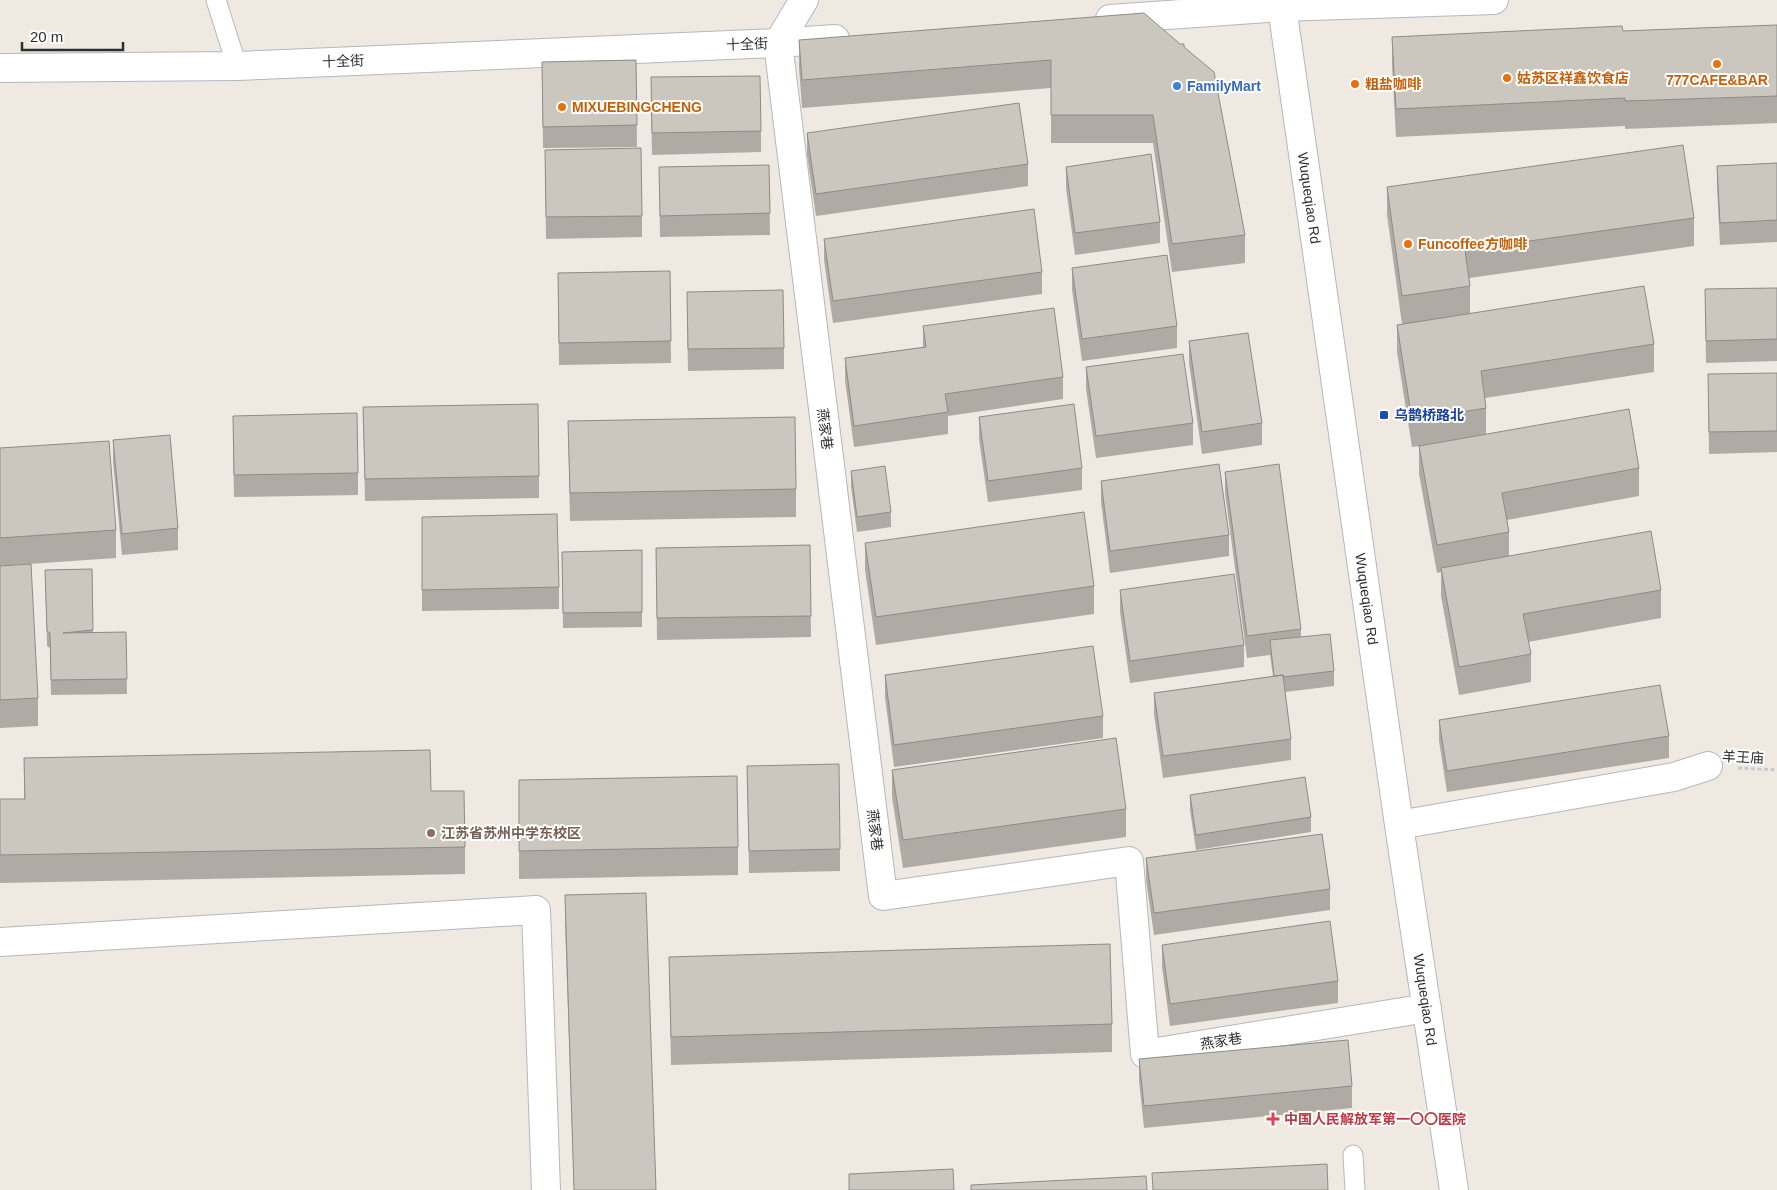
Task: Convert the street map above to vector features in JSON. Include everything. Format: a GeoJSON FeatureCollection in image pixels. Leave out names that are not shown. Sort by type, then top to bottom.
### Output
{"type":"FeatureCollection","features":[{"type":"Feature","properties":{"kind":"street"},"geometry":{"type":"LineString","coordinates":[[778,43],[804,0]]}},
{"type":"Feature","properties":{"kind":"street"},"geometry":{"type":"LineString","coordinates":[[1084,21],[1281,3],[1494,0]]}},
{"type":"Feature","properties":{"kind":"street","name":"Wuqueqiao Rd"},"geometry":{"type":"LineString","coordinates":[[1281,3],[1454,1190]]}},
{"type":"Feature","properties":{"kind":"street","name":"十全街"},"geometry":{"type":"LineString","coordinates":[[0,68],[237,66],[778,43],[857,37]]}},
{"type":"Feature","properties":{"kind":"street","name":"燕家巷"},"geometry":{"type":"LineString","coordinates":[[778,43],[883,896],[1129,861],[1145,1054],[1427,1008]]}},
{"type":"Feature","properties":{"kind":"street"},"geometry":{"type":"LineString","coordinates":[[1400,825],[1674,777],[1708,766]]}},
{"type":"Feature","properties":{"kind":"street"},"geometry":{"type":"LineString","coordinates":[[0,942],[536,910],[546,1190]]}},
{"type":"Feature","properties":{"kind":"lane"},"geometry":{"type":"LineString","coordinates":[[216,0],[237,66]]}},
{"type":"Feature","properties":{"kind":"lane"},"geometry":{"type":"LineString","coordinates":[[1353,1155],[1354,1190]]}},
{"type":"Feature","properties":{"kind":"path","name":"羊王庙"},"geometry":{"type":"LineString","coordinates":[[1708,766],[1777,770]]}},
{"type":"Feature","properties":{"kind":"building"},"geometry":{"type":"Polygon","coordinates":[[[1144,13],[1180,44],[1184,44],[1184,47],[1214,72],[1245,235],[1172,244],[1153,115],[1051,115],[1051,60],[802,80],[799,40],[1144,13]]]}},
{"type":"Feature","properties":{"kind":"building"},"geometry":{"type":"Polygon","coordinates":[[[1777,25],[1777,96],[1625,101],[1625,98],[1396,109],[1392,37],[1622,26],[1623,31],[1777,25]]]}},
{"type":"Feature","properties":{"kind":"building"},"geometry":{"type":"Polygon","coordinates":[[[636,60],[637,125],[543,127],[542,62],[636,60]]]}},
{"type":"Feature","properties":{"kind":"building"},"geometry":{"type":"Polygon","coordinates":[[[760,76],[761,131],[652,133],[651,77],[760,76]]]}},
{"type":"Feature","properties":{"kind":"building"},"geometry":{"type":"Polygon","coordinates":[[[1019,103],[1028,164],[816,194],[807,133],[1019,103]]]}},
{"type":"Feature","properties":{"kind":"building"},"geometry":{"type":"Polygon","coordinates":[[[1683,145],[1694,218],[1465,250],[1470,286],[1402,296],[1387,187],[1683,145]]]}},
{"type":"Feature","properties":{"kind":"building"},"geometry":{"type":"Polygon","coordinates":[[[641,148],[642,216],[546,217],[545,150],[641,148]]]}},
{"type":"Feature","properties":{"kind":"building"},"geometry":{"type":"Polygon","coordinates":[[[1151,154],[1160,222],[1075,233],[1066,167],[1151,154]]]}},
{"type":"Feature","properties":{"kind":"building"},"geometry":{"type":"Polygon","coordinates":[[[1777,163],[1777,220],[1720,223],[1717,166],[1777,163]]]}},
{"type":"Feature","properties":{"kind":"building"},"geometry":{"type":"Polygon","coordinates":[[[769,165],[770,213],[660,216],[659,167],[769,165]]]}},
{"type":"Feature","properties":{"kind":"building"},"geometry":{"type":"Polygon","coordinates":[[[1034,209],[1042,272],[833,301],[824,239],[1034,209]]]}},
{"type":"Feature","properties":{"kind":"building"},"geometry":{"type":"Polygon","coordinates":[[[1167,255],[1177,326],[1082,339],[1072,268],[1167,255]]]}},
{"type":"Feature","properties":{"kind":"building"},"geometry":{"type":"Polygon","coordinates":[[[670,271],[671,341],[559,343],[558,273],[670,271]]]}},
{"type":"Feature","properties":{"kind":"building"},"geometry":{"type":"Polygon","coordinates":[[[1644,286],[1654,344],[1481,371],[1486,408],[1412,420],[1397,325],[1644,286]]]}},
{"type":"Feature","properties":{"kind":"building"},"geometry":{"type":"Polygon","coordinates":[[[1777,288],[1777,339],[1706,341],[1705,289],[1777,288]]]}},
{"type":"Feature","properties":{"kind":"building"},"geometry":{"type":"Polygon","coordinates":[[[783,290],[784,348],[688,349],[687,292],[783,290]]]}},
{"type":"Feature","properties":{"kind":"building"},"geometry":{"type":"Polygon","coordinates":[[[1054,308],[1063,377],[945,394],[948,412],[854,426],[845,358],[926,347],[923,326],[1054,308]]]}},
{"type":"Feature","properties":{"kind":"building"},"geometry":{"type":"Polygon","coordinates":[[[1248,333],[1262,423],[1202,432],[1189,341],[1248,333]]]}},
{"type":"Feature","properties":{"kind":"building"},"geometry":{"type":"Polygon","coordinates":[[[1183,354],[1193,423],[1096,436],[1086,367],[1183,354]]]}},
{"type":"Feature","properties":{"kind":"building"},"geometry":{"type":"Polygon","coordinates":[[[1777,373],[1777,431],[1709,432],[1708,374],[1777,373]]]}},
{"type":"Feature","properties":{"kind":"building"},"geometry":{"type":"Polygon","coordinates":[[[538,404],[539,476],[365,479],[363,407],[538,404]]]}},
{"type":"Feature","properties":{"kind":"building"},"geometry":{"type":"Polygon","coordinates":[[[1074,404],[1082,468],[988,481],[979,417],[1074,404]]]}},
{"type":"Feature","properties":{"kind":"building"},"geometry":{"type":"Polygon","coordinates":[[[1629,409],[1639,468],[1502,493],[1509,532],[1437,545],[1419,446],[1629,409]]]}},
{"type":"Feature","properties":{"kind":"building"},"geometry":{"type":"Polygon","coordinates":[[[357,413],[358,473],[234,475],[233,416],[357,413]]]}},
{"type":"Feature","properties":{"kind":"building"},"geometry":{"type":"Polygon","coordinates":[[[795,417],[796,489],[570,493],[568,421],[795,417]]]}},
{"type":"Feature","properties":{"kind":"building"},"geometry":{"type":"Polygon","coordinates":[[[170,435],[178,528],[122,534],[113,440],[170,435]]]}},
{"type":"Feature","properties":{"kind":"building"},"geometry":{"type":"Polygon","coordinates":[[[109,441],[116,530],[0,538],[0,448],[109,441]]]}},
{"type":"Feature","properties":{"kind":"building"},"geometry":{"type":"Polygon","coordinates":[[[1219,464],[1229,535],[1110,551],[1101,481],[1219,464]]]}},
{"type":"Feature","properties":{"kind":"building"},"geometry":{"type":"Polygon","coordinates":[[[1279,464],[1301,629],[1247,636],[1225,472],[1279,464]]]}},
{"type":"Feature","properties":{"kind":"building"},"geometry":{"type":"Polygon","coordinates":[[[885,466],[891,512],[857,517],[851,471],[885,466]]]}},
{"type":"Feature","properties":{"kind":"building"},"geometry":{"type":"Polygon","coordinates":[[[1084,512],[1094,586],[876,617],[865,543],[1084,512]]]}},
{"type":"Feature","properties":{"kind":"building"},"geometry":{"type":"Polygon","coordinates":[[[557,514],[559,587],[422,590],[422,517],[557,514]]]}},
{"type":"Feature","properties":{"kind":"building"},"geometry":{"type":"Polygon","coordinates":[[[1651,531],[1661,590],[1523,614],[1531,654],[1459,667],[1441,568],[1651,531]]]}},
{"type":"Feature","properties":{"kind":"building"},"geometry":{"type":"Polygon","coordinates":[[[810,545],[811,616],[657,618],[656,548],[810,545]]]}},
{"type":"Feature","properties":{"kind":"building"},"geometry":{"type":"Polygon","coordinates":[[[642,550],[642,612],[563,613],[562,552],[642,550]]]}},
{"type":"Feature","properties":{"kind":"building"},"geometry":{"type":"Polygon","coordinates":[[[31,564],[38,698],[0,700],[0,566],[31,564]]]}},
{"type":"Feature","properties":{"kind":"building"},"geometry":{"type":"Polygon","coordinates":[[[92,569],[93,630],[63,633],[126,632],[127,679],[51,680],[50,633],[47,631],[45,570],[92,569]]]}},
{"type":"Feature","properties":{"kind":"building"},"geometry":{"type":"Polygon","coordinates":[[[1234,574],[1244,645],[1130,661],[1120,590],[1234,574]]]}},
{"type":"Feature","properties":{"kind":"building"},"geometry":{"type":"Polygon","coordinates":[[[1330,634],[1334,671],[1283,677],[1283,675],[1274,676],[1270,640],[1330,634]]]}},
{"type":"Feature","properties":{"kind":"building"},"geometry":{"type":"Polygon","coordinates":[[[1093,646],[1103,716],[894,745],[885,675],[1093,646]]]}},
{"type":"Feature","properties":{"kind":"building"},"geometry":{"type":"Polygon","coordinates":[[[1283,675],[1291,739],[1163,756],[1154,693],[1283,675]]]}},
{"type":"Feature","properties":{"kind":"building"},"geometry":{"type":"Polygon","coordinates":[[[1660,685],[1669,736],[1447,771],[1439,720],[1660,685]]]}},
{"type":"Feature","properties":{"kind":"building"},"geometry":{"type":"Polygon","coordinates":[[[1116,738],[1126,809],[903,840],[892,770],[1116,738]]]}},
{"type":"Feature","properties":{"kind":"building"},"geometry":{"type":"Polygon","coordinates":[[[430,750],[431,791],[464,791],[465,847],[0,855],[0,799],[25,799],[24,758],[430,750]]]}},
{"type":"Feature","properties":{"kind":"building"},"geometry":{"type":"Polygon","coordinates":[[[839,764],[840,849],[749,851],[747,766],[839,764]]]}},
{"type":"Feature","properties":{"kind":"building"},"geometry":{"type":"Polygon","coordinates":[[[737,776],[738,847],[519,851],[519,780],[737,776]]]}},
{"type":"Feature","properties":{"kind":"building"},"geometry":{"type":"Polygon","coordinates":[[[1305,777],[1311,817],[1196,835],[1190,795],[1305,777]]]}},
{"type":"Feature","properties":{"kind":"building"},"geometry":{"type":"Polygon","coordinates":[[[1322,834],[1330,889],[1154,913],[1146,858],[1322,834]]]}},
{"type":"Feature","properties":{"kind":"building"},"geometry":{"type":"Polygon","coordinates":[[[646,893],[656,1190],[574,1190],[565,895],[646,893]]]}},
{"type":"Feature","properties":{"kind":"building"},"geometry":{"type":"Polygon","coordinates":[[[1330,921],[1338,981],[1170,1004],[1162,945],[1330,921]]]}},
{"type":"Feature","properties":{"kind":"building"},"geometry":{"type":"Polygon","coordinates":[[[1110,944],[1112,1024],[671,1037],[669,957],[1110,944]]]}},
{"type":"Feature","properties":{"kind":"building"},"geometry":{"type":"Polygon","coordinates":[[[1348,1040],[1352,1086],[1144,1106],[1139,1059],[1348,1040]]]}},
{"type":"Feature","properties":{"kind":"building"},"geometry":{"type":"Polygon","coordinates":[[[1327,1164],[1328,1190],[1153,1190],[1152,1173],[1327,1164]]]}},
{"type":"Feature","properties":{"kind":"building"},"geometry":{"type":"Polygon","coordinates":[[[953,1169],[954,1190],[849,1190],[849,1174],[953,1169]]]}},
{"type":"Feature","properties":{"kind":"building"},"geometry":{"type":"Polygon","coordinates":[[[1146,1176],[1147,1190],[971,1190],[971,1185],[1146,1176]]]}},
{"type":"Feature","properties":{"kind":"place","name":"777CAFE&BAR"},"geometry":{"type":"Point","coordinates":[1717,64]}},
{"type":"Feature","properties":{"kind":"place","name":"姑苏区祥鑫饮食店"},"geometry":{"type":"Point","coordinates":[1507,78]}},
{"type":"Feature","properties":{"kind":"place","name":"粗盐咖啡"},"geometry":{"type":"Point","coordinates":[1355,84]}},
{"type":"Feature","properties":{"kind":"place","name":"FamilyMart"},"geometry":{"type":"Point","coordinates":[1177,86]}},
{"type":"Feature","properties":{"kind":"place","name":"MIXUEBINGCHENG"},"geometry":{"type":"Point","coordinates":[562,107]}},
{"type":"Feature","properties":{"kind":"place","name":"Funcoffee方咖啡"},"geometry":{"type":"Point","coordinates":[1408,244]}},
{"type":"Feature","properties":{"kind":"place","name":"乌鹊桥路北"},"geometry":{"type":"Point","coordinates":[1384,415]}},
{"type":"Feature","properties":{"kind":"place","name":"江苏省苏州中学东校区"},"geometry":{"type":"Point","coordinates":[431,833]}},
{"type":"Feature","properties":{"kind":"place","name":"中国人民解放军第一〇〇医院"},"geometry":{"type":"Point","coordinates":[1273,1119]}}]}
